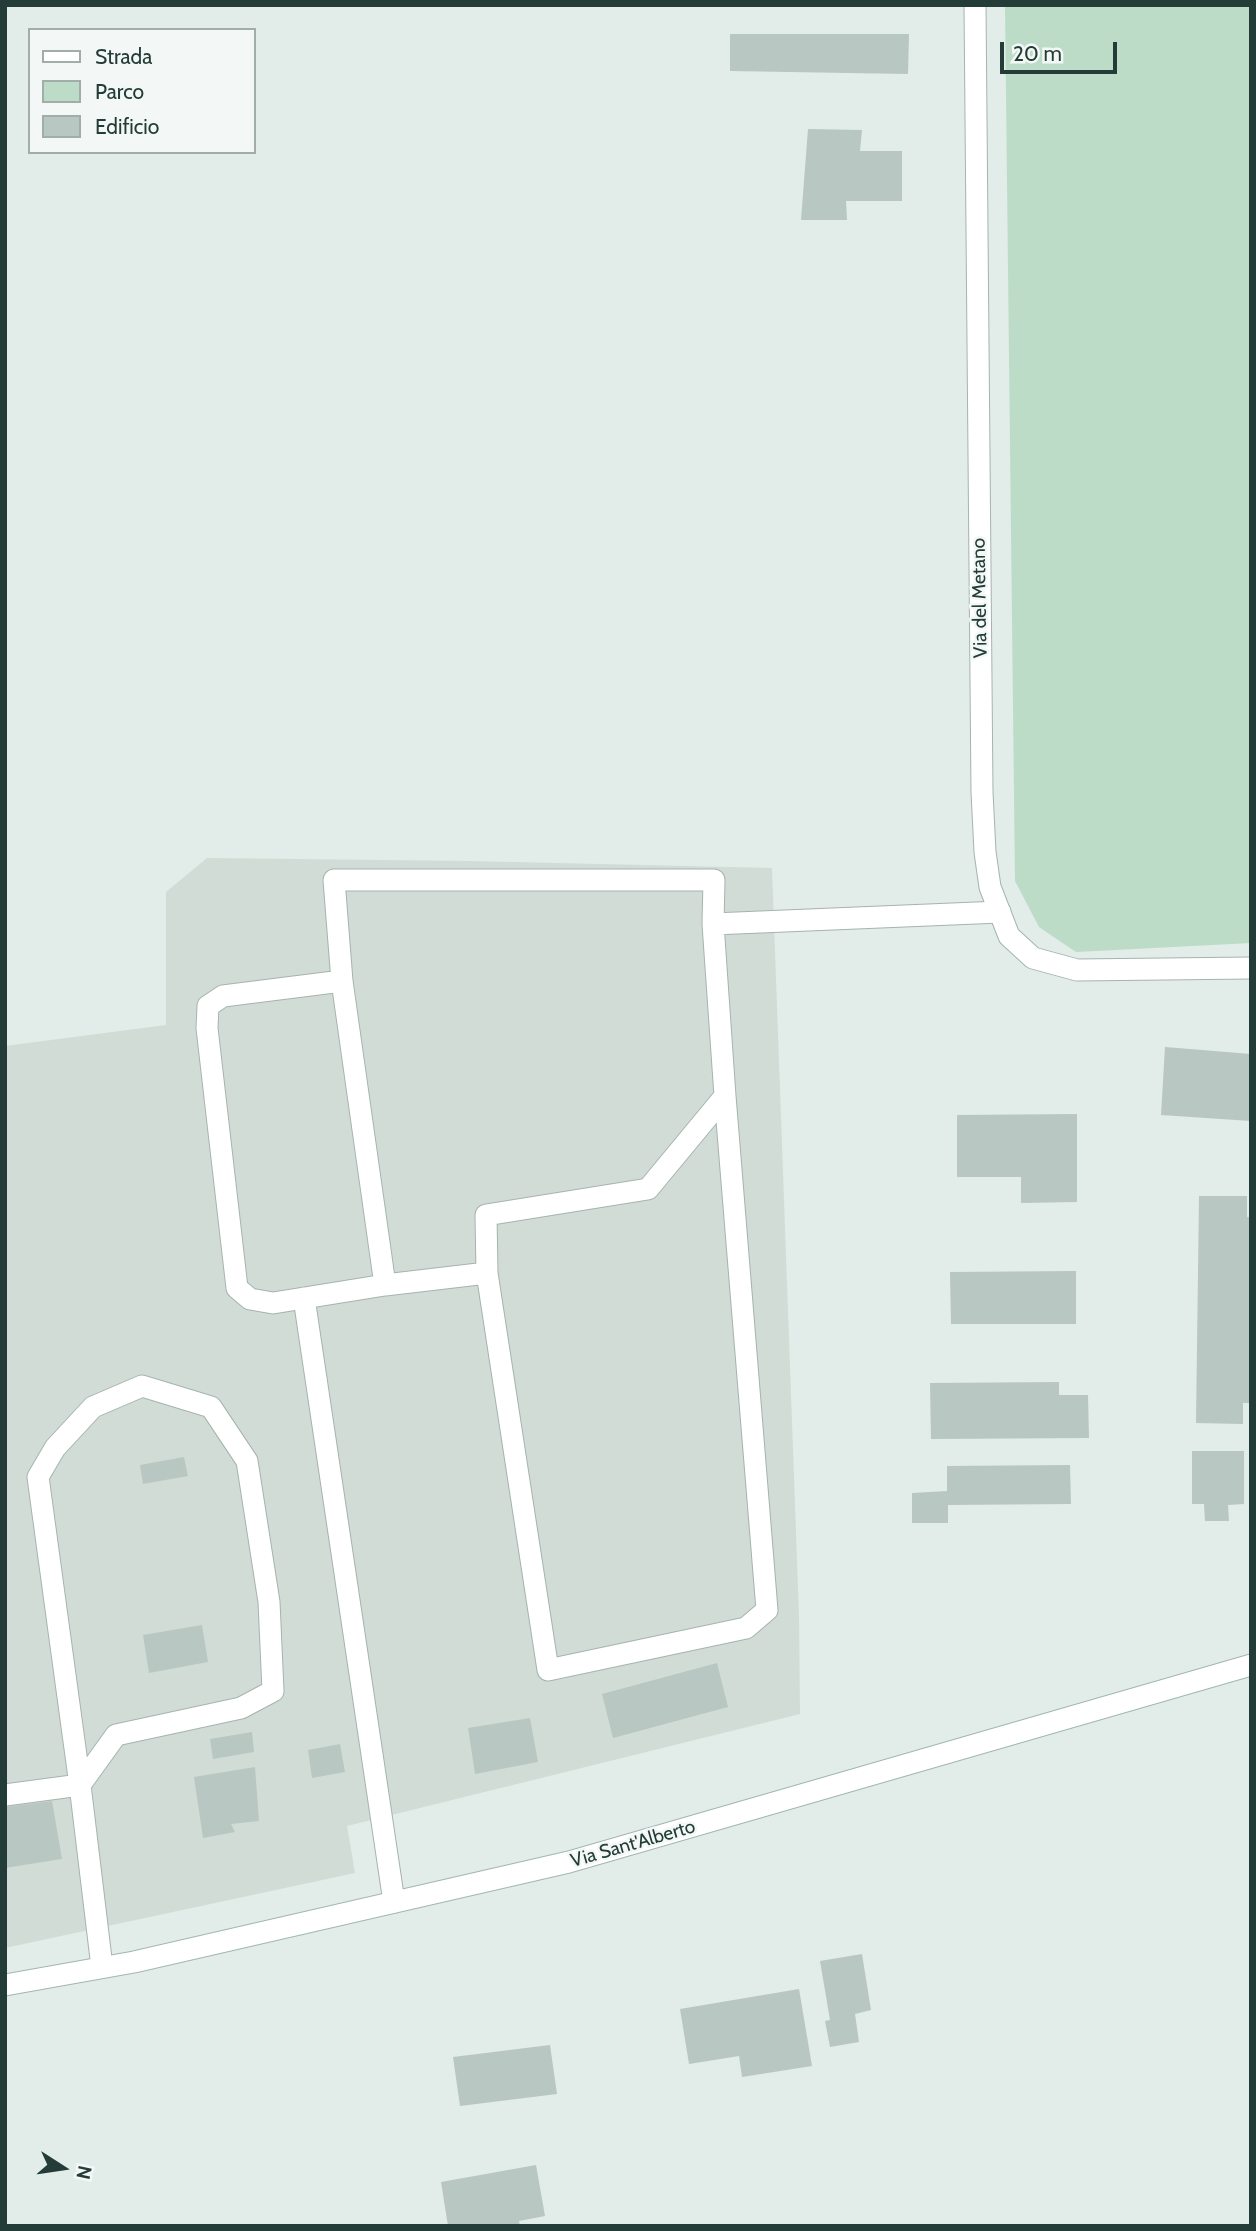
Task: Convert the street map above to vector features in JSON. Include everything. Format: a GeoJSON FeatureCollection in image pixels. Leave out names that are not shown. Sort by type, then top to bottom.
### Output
{"type":"FeatureCollection","features":[{"type":"Feature","properties":{"kind":"main road","name":"Via del Metano"},"geometry":{"type":"LineString","coordinates":[[975,5],[982,792],[990,887],[1009,936],[1033,958],[1077,971],[1251,968]]}},
{"type":"Feature","properties":{"kind":"main road"},"geometry":{"type":"LineString","coordinates":[[385,1285],[342,981],[334,880],[714,880],[713,923],[725,1096],[767,1610],[746,1628],[548,1670],[487,1273],[486,1214],[648,1189],[725,1096]]}},
{"type":"Feature","properties":{"kind":"main road"},"geometry":{"type":"LineString","coordinates":[[713,923],[1000,912]]}},
{"type":"Feature","properties":{"kind":"main road"},"geometry":{"type":"LineString","coordinates":[[342,981],[223,996],[208,1006],[207,1028],[237,1288],[250,1299],[273,1303],[385,1285],[487,1273]]}},
{"type":"Feature","properties":{"kind":"main road"},"geometry":{"type":"LineString","coordinates":[[304,1298],[394,1902]]}},
{"type":"Feature","properties":{"kind":"main road"},"geometry":{"type":"LineString","coordinates":[[5,1795],[80,1786],[116,1735],[241,1708],[273,1691],[269,1602],[247,1461],[211,1407],[142,1387],[93,1407],[55,1448],[38,1477],[80,1786],[102,1967]]}},
{"type":"Feature","properties":{"kind":"main road","name":"Via Sant'Alberto"},"geometry":{"type":"LineString","coordinates":[[5,1985],[102,1967],[569,1862],[1251,1665]]}},
{"type":"Feature","properties":{"kind":"shaded area"},"geometry":{"type":"Polygon","coordinates":[[[207,858],[772,868],[799,1616],[800,1714],[347,1826],[355,1873],[5,1948],[5,1046],[166,1025],[166,892],[207,858]]]}},
{"type":"Feature","properties":{"kind":"green space"},"geometry":{"type":"Polygon","coordinates":[[[1005,5],[1251,5],[1251,943],[1076,952],[1039,927],[1015,881],[1005,5]]]}},
{"type":"Feature","properties":{"kind":"building"},"geometry":{"type":"Polygon","coordinates":[[[730,34],[909,34],[908,74],[730,71],[730,34]]]}},
{"type":"Feature","properties":{"kind":"building"},"geometry":{"type":"Polygon","coordinates":[[[808,129],[862,130],[860,151],[902,151],[902,201],[846,201],[847,220],[801,220],[808,129]]]}},
{"type":"Feature","properties":{"kind":"building"},"geometry":{"type":"Polygon","coordinates":[[[1165,1047],[1251,1054],[1251,1121],[1161,1115],[1165,1047]]]}},
{"type":"Feature","properties":{"kind":"building"},"geometry":{"type":"Polygon","coordinates":[[[1077,1114],[1077,1202],[1021,1203],[1021,1177],[957,1177],[957,1115],[1077,1114]]]}},
{"type":"Feature","properties":{"kind":"building"},"geometry":{"type":"Polygon","coordinates":[[[1199,1196],[1247,1196],[1247,1217],[1251,1217],[1251,1403],[1243,1403],[1243,1424],[1196,1423],[1199,1196]]]}},
{"type":"Feature","properties":{"kind":"building"},"geometry":{"type":"Polygon","coordinates":[[[1076,1271],[1076,1324],[951,1324],[950,1272],[1076,1271]]]}},
{"type":"Feature","properties":{"kind":"building"},"geometry":{"type":"Polygon","coordinates":[[[1059,1382],[1059,1395],[1088,1395],[1089,1438],[931,1439],[930,1383],[1059,1382]]]}},
{"type":"Feature","properties":{"kind":"building"},"geometry":{"type":"Polygon","coordinates":[[[1192,1451],[1244,1451],[1244,1504],[1228,1505],[1229,1521],[1205,1521],[1204,1504],[1192,1504],[1192,1451]]]}},
{"type":"Feature","properties":{"kind":"building"},"geometry":{"type":"Polygon","coordinates":[[[184,1457],[188,1476],[143,1484],[140,1465],[184,1457]]]}},
{"type":"Feature","properties":{"kind":"building"},"geometry":{"type":"Polygon","coordinates":[[[1070,1465],[1071,1504],[948,1505],[948,1523],[912,1523],[912,1493],[947,1491],[947,1466],[1070,1465]]]}},
{"type":"Feature","properties":{"kind":"building"},"geometry":{"type":"Polygon","coordinates":[[[202,1625],[208,1662],[149,1673],[143,1635],[202,1625]]]}},
{"type":"Feature","properties":{"kind":"building"},"geometry":{"type":"Polygon","coordinates":[[[717,1663],[728,1707],[613,1738],[602,1694],[717,1663]]]}},
{"type":"Feature","properties":{"kind":"building"},"geometry":{"type":"Polygon","coordinates":[[[530,1718],[538,1762],[475,1774],[468,1728],[530,1718]]]}},
{"type":"Feature","properties":{"kind":"building"},"geometry":{"type":"Polygon","coordinates":[[[252,1732],[254,1752],[213,1759],[210,1739],[252,1732]]]}},
{"type":"Feature","properties":{"kind":"building"},"geometry":{"type":"Polygon","coordinates":[[[340,1744],[345,1772],[312,1778],[308,1750],[340,1744]]]}},
{"type":"Feature","properties":{"kind":"building"},"geometry":{"type":"Polygon","coordinates":[[[255,1767],[259,1821],[231,1824],[235,1832],[203,1838],[194,1777],[255,1767]]]}},
{"type":"Feature","properties":{"kind":"building"},"geometry":{"type":"Polygon","coordinates":[[[52,1801],[62,1859],[5,1868],[5,1807],[52,1801]]]}},
{"type":"Feature","properties":{"kind":"building"},"geometry":{"type":"Polygon","coordinates":[[[862,1954],[871,2010],[855,2014],[859,2042],[830,2047],[825,2021],[830,2020],[820,1961],[862,1954]]]}},
{"type":"Feature","properties":{"kind":"building"},"geometry":{"type":"Polygon","coordinates":[[[799,1989],[812,2066],[742,2077],[739,2056],[689,2064],[680,2009],[799,1989]]]}},
{"type":"Feature","properties":{"kind":"building"},"geometry":{"type":"Polygon","coordinates":[[[550,2045],[557,2094],[460,2106],[453,2057],[550,2045]]]}},
{"type":"Feature","properties":{"kind":"building"},"geometry":{"type":"Polygon","coordinates":[[[536,2165],[545,2216],[519,2221],[520,2226],[448,2226],[441,2182],[536,2165]]]}}]}
